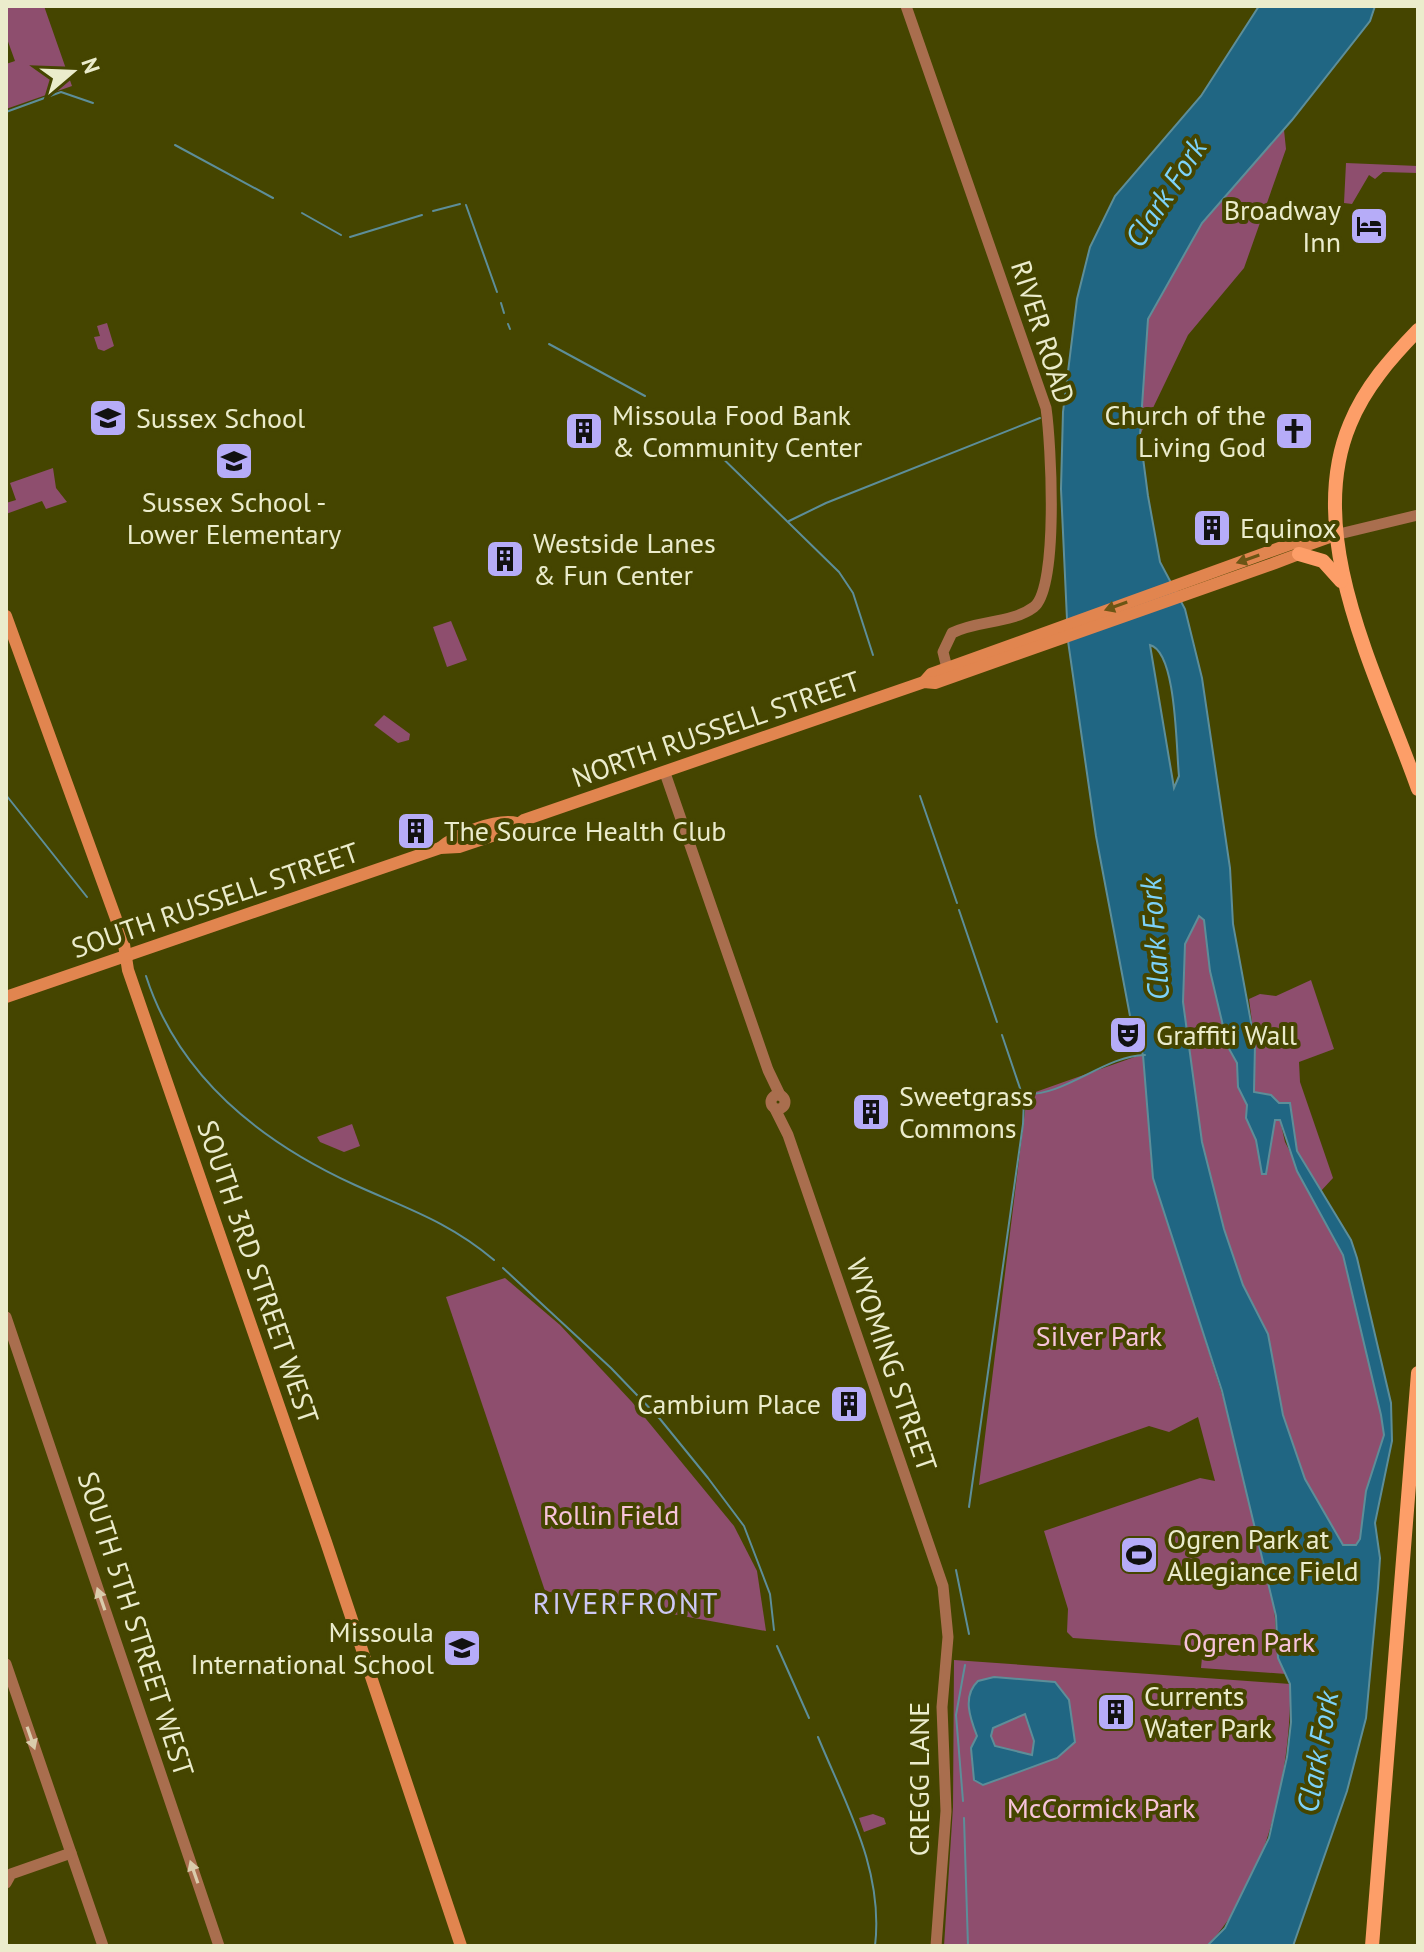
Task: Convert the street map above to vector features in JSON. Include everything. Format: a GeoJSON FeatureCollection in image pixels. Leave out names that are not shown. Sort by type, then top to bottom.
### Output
{"type":"FeatureCollection","features":[{"type":"Feature","properties":{"kind":"main road"},"geometry":{"type":"LineString","coordinates":[[1418,330],[1376,378],[1349,425],[1337,481],[1335,535],[1345,587],[1418,789]]}},
{"type":"Feature","properties":{"kind":"main road","name":"NORTH RUSSELL STREET"},"geometry":{"type":"LineString","coordinates":[[521,821],[924,682],[935,683],[1045,638],[1190,585],[1303,549],[1335,535]]}},
{"type":"Feature","properties":{"kind":"main road"},"geometry":{"type":"LineString","coordinates":[[1303,549],[1323,561],[1345,587]]}},
{"type":"Feature","properties":{"kind":"main road","name":"SOUTH 3RD STREET WEST"},"geometry":{"type":"LineString","coordinates":[[6,616],[123,938],[124,950],[461,1946]]}},
{"type":"Feature","properties":{"kind":"main road","name":"NORTH RUSSELL STREET"},"geometry":{"type":"LineString","coordinates":[[924,682],[931,674],[947,668],[1045,638]]}},
{"type":"Feature","properties":{"kind":"main road","name":"SOUTH RUSSELL STREET"},"geometry":{"type":"LineString","coordinates":[[6,997],[124,950],[440,848],[507,821],[521,821]]}},
{"type":"Feature","properties":{"kind":"main road","name":"SOUTH RUSSELL STREET"},"geometry":{"type":"LineString","coordinates":[[440,848],[459,847],[510,830],[521,821]]}},
{"type":"Feature","properties":{"kind":"main road"},"geometry":{"type":"LineString","coordinates":[[1372,1946],[1418,1373]]}},
{"type":"Feature","properties":{"kind":"street","name":"RIVER ROAD"},"geometry":{"type":"LineString","coordinates":[[906,6],[1046,408],[1049,437],[1050,569],[1042,598],[1026,612],[952,633],[943,652],[947,668]]}},
{"type":"Feature","properties":{"kind":"street","name":"NORTH RUSSELL STREET"},"geometry":{"type":"LineString","coordinates":[[1335,535],[1418,515]]}},
{"type":"Feature","properties":{"kind":"street","name":"WYOMING STREET"},"geometry":{"type":"LineString","coordinates":[[665,773],[939,1574],[947,1611]]}},
{"type":"Feature","properties":{"kind":"street","name":"SOUTH 5TH STREET WEST"},"geometry":{"type":"LineString","coordinates":[[6,1317],[219,1946]]}},
{"type":"Feature","properties":{"kind":"street","name":"CREGG LANE"},"geometry":{"type":"LineString","coordinates":[[936,1946],[946,1811],[942,1707],[947,1611]]}},
{"type":"Feature","properties":{"kind":"street"},"geometry":{"type":"LineString","coordinates":[[6,1664],[103,1946]]}},
{"type":"Feature","properties":{"kind":"street"},"geometry":{"type":"LineString","coordinates":[[6,1883],[11,1874],[71,1853]]}},
{"type":"Feature","properties":{"kind":"street"},"geometry":{"type":"LineString","coordinates":[[1364,1946],[1373,1929]]}},
{"type":"Feature","properties":{"kind":"green space"},"geometry":{"type":"Polygon","coordinates":[[[6,6],[44,6],[72,86],[6,109],[6,64],[15,61],[6,36],[6,6]]]}},
{"type":"Feature","properties":{"kind":"green space"},"geometry":{"type":"Polygon","coordinates":[[[1284,130],[1286,149],[1244,268],[1188,335],[1140,435],[1148,319],[1202,223],[1284,130]]]}},
{"type":"Feature","properties":{"kind":"green space"},"geometry":{"type":"Polygon","coordinates":[[[1346,163],[1418,166],[1418,173],[1383,172],[1375,179],[1369,175],[1352,204],[1344,203],[1346,163]]]}},
{"type":"Feature","properties":{"kind":"green space"},"geometry":{"type":"Polygon","coordinates":[[[107,323],[114,346],[104,351],[98,349],[94,337],[100,336],[97,326],[107,323]]]}},
{"type":"Feature","properties":{"kind":"green space"},"geometry":{"type":"Polygon","coordinates":[[[53,468],[56,488],[67,502],[46,509],[42,501],[6,514],[6,503],[16,500],[10,483],[53,468]]]}},
{"type":"Feature","properties":{"kind":"green space"},"geometry":{"type":"Polygon","coordinates":[[[451,621],[467,660],[447,667],[433,627],[451,621]]]}},
{"type":"Feature","properties":{"kind":"green space"},"geometry":{"type":"Polygon","coordinates":[[[384,715],[410,734],[409,740],[398,743],[374,725],[384,715]]]}},
{"type":"Feature","properties":{"kind":"green space"},"geometry":{"type":"Polygon","coordinates":[[[1199,915],[1204,920],[1210,971],[1228,1046],[1237,1063],[1238,1087],[1247,1105],[1246,1118],[1256,1140],[1262,1173],[1266,1174],[1275,1120],[1280,1120],[1285,1142],[1343,1255],[1384,1435],[1366,1491],[1360,1539],[1356,1545],[1343,1545],[1305,1479],[1283,1415],[1268,1334],[1243,1285],[1224,1229],[1202,1142],[1183,1002],[1185,944],[1199,915]]]}},
{"type":"Feature","properties":{"kind":"green space"},"geometry":{"type":"Polygon","coordinates":[[[1311,980],[1334,1049],[1299,1062],[1300,1082],[1333,1178],[1320,1192],[1297,1151],[1290,1103],[1279,1103],[1271,1095],[1254,1092],[1255,1044],[1249,999],[1260,994],[1276,996],[1311,980]]]}},
{"type":"Feature","properties":{"kind":"green space","name":"Silver Park"},"geometry":{"type":"Polygon","coordinates":[[[1143,1054],[1152,1171],[1227,1410],[1274,1606],[1278,1658],[1286,1674],[1201,1668],[1203,1647],[1073,1638],[1067,1632],[1068,1609],[1044,1531],[1200,1478],[1215,1481],[1198,1417],[1169,1432],[1149,1426],[979,1485],[1027,1095],[1143,1054]]]}},
{"type":"Feature","properties":{"kind":"green space"},"geometry":{"type":"Polygon","coordinates":[[[352,1124],[360,1146],[344,1152],[320,1142],[317,1137],[352,1124]]]}},
{"type":"Feature","properties":{"kind":"green space","name":"Rollin Field"},"geometry":{"type":"Polygon","coordinates":[[[505,1278],[560,1325],[632,1402],[734,1526],[757,1571],[766,1631],[545,1591],[446,1297],[505,1278]]]}},
{"type":"Feature","properties":{"kind":"green space","name":"McCormick Park"},"geometry":{"type":"Polygon","coordinates":[[[954,1660],[1290,1684],[1286,1751],[1272,1823],[1246,1891],[1207,1946],[944,1946],[953,1807],[954,1660]]]}},
{"type":"Feature","properties":{"kind":"green space"},"geometry":{"type":"Polygon","coordinates":[[[873,1814],[884,1818],[886,1824],[864,1832],[859,1818],[873,1814]]]}},
{"type":"Feature","properties":{"kind":"water","name":"Clark Fork"},"geometry":{"type":"Polygon","coordinates":[[[1259,6],[1375,6],[1370,21],[1292,120],[1202,223],[1148,319],[1140,435],[1160,562],[1185,609],[1202,678],[1230,868],[1233,924],[1255,1044],[1254,1092],[1271,1095],[1279,1103],[1290,1103],[1297,1151],[1351,1240],[1391,1403],[1392,1441],[1375,1523],[1380,1558],[1366,1718],[1347,1791],[1293,1946],[1207,1946],[1225,1928],[1269,1838],[1287,1757],[1291,1722],[1290,1684],[1278,1658],[1276,1616],[1222,1391],[1153,1178],[1143,1055],[1130,1016],[1096,836],[1068,641],[1061,489],[1063,412],[1077,299],[1090,247],[1115,196],[1201,96],[1259,6]],[[1150,645],[1174,788],[1179,776],[1174,703],[1166,665],[1159,652],[1150,645]],[[1199,916],[1185,944],[1183,1002],[1202,1142],[1224,1229],[1243,1285],[1268,1334],[1283,1415],[1305,1479],[1343,1545],[1356,1545],[1360,1539],[1366,1491],[1384,1435],[1343,1255],[1297,1171],[1280,1120],[1275,1120],[1266,1174],[1262,1174],[1256,1140],[1246,1118],[1247,1105],[1238,1087],[1237,1063],[1228,1047],[1210,971],[1204,920],[1199,916]]]}},
{"type":"Feature","properties":{"kind":"water"},"geometry":{"type":"Polygon","coordinates":[[[994,1677],[1055,1682],[1069,1700],[1075,1742],[1057,1758],[983,1785],[974,1780],[971,1748],[977,1736],[969,1700],[978,1681],[994,1677]],[[1025,1714],[993,1728],[991,1736],[995,1746],[1032,1755],[1034,1741],[1025,1714]]]}},
{"type":"Feature","properties":{"kind":"waterway"},"geometry":{"type":"LineString","coordinates":[[6,112],[61,92],[93,103]]}},
{"type":"Feature","properties":{"kind":"waterway"},"geometry":{"type":"LineString","coordinates":[[175,145],[273,198]]}},
{"type":"Feature","properties":{"kind":"waterway"},"geometry":{"type":"LineString","coordinates":[[433,211],[460,204]]}},
{"type":"Feature","properties":{"kind":"waterway"},"geometry":{"type":"LineString","coordinates":[[466,205],[497,292]]}},
{"type":"Feature","properties":{"kind":"waterway"},"geometry":{"type":"LineString","coordinates":[[302,213],[341,235]]}},
{"type":"Feature","properties":{"kind":"waterway"},"geometry":{"type":"LineString","coordinates":[[350,237],[422,215]]}},
{"type":"Feature","properties":{"kind":"waterway"},"geometry":{"type":"LineString","coordinates":[[501,303],[504,313]]}},
{"type":"Feature","properties":{"kind":"waterway"},"geometry":{"type":"LineString","coordinates":[[508,324],[510,329]]}},
{"type":"Feature","properties":{"kind":"waterway"},"geometry":{"type":"LineString","coordinates":[[549,344],[645,396]]}},
{"type":"Feature","properties":{"kind":"waterway"},"geometry":{"type":"LineString","coordinates":[[789,521],[826,503],[1040,418]]}},
{"type":"Feature","properties":{"kind":"waterway"},"geometry":{"type":"LineString","coordinates":[[706,442],[839,572],[853,593],[873,655]]}},
{"type":"Feature","properties":{"kind":"waterway"},"geometry":{"type":"LineString","coordinates":[[6,795],[87,897]]}},
{"type":"Feature","properties":{"kind":"waterway"},"geometry":{"type":"LineString","coordinates":[[920,796],[957,903]]}},
{"type":"Feature","properties":{"kind":"waterway"},"geometry":{"type":"LineString","coordinates":[[959,910],[997,1022]]}},
{"type":"Feature","properties":{"kind":"waterway"},"geometry":{"type":"LineString","coordinates":[[146,976],[179,1046],[202,1076],[256,1127],[320,1168],[444,1226],[494,1260]]}},
{"type":"Feature","properties":{"kind":"waterway"},"geometry":{"type":"LineString","coordinates":[[969,1507],[1023,1124],[1024,1100],[1002,1035]]}},
{"type":"Feature","properties":{"kind":"waterway"},"geometry":{"type":"LineString","coordinates":[[1023,1094],[1054,1089],[1114,1062],[1145,1055]]}},
{"type":"Feature","properties":{"kind":"waterway"},"geometry":{"type":"LineString","coordinates":[[503,1268],[611,1368],[660,1419],[744,1526],[770,1594],[774,1630]]}},
{"type":"Feature","properties":{"kind":"waterway"},"geometry":{"type":"LineString","coordinates":[[956,1570],[969,1634]]}},
{"type":"Feature","properties":{"kind":"waterway"},"geometry":{"type":"LineString","coordinates":[[777,1646],[809,1718]]}},
{"type":"Feature","properties":{"kind":"waterway"},"geometry":{"type":"LineString","coordinates":[[963,1801],[956,1715],[965,1665]]}},
{"type":"Feature","properties":{"kind":"waterway"},"geometry":{"type":"LineString","coordinates":[[818,1737],[851,1813],[868,1864],[874,1891],[875,1946]]}},
{"type":"Feature","properties":{"kind":"waterway"},"geometry":{"type":"LineString","coordinates":[[964,1818],[968,1946]]}},
{"type":"Feature","properties":{"kind":"place","name":"Broadway Inn"},"geometry":{"type":"Point","coordinates":[1369,226]}},
{"type":"Feature","properties":{"kind":"place","name":"Sussex School"},"geometry":{"type":"Point","coordinates":[108,418]}},
{"type":"Feature","properties":{"kind":"place","name":"Missoula Food Bank & Community Center"},"geometry":{"type":"Point","coordinates":[584,431]}},
{"type":"Feature","properties":{"kind":"place","name":"Church of the Living God"},"geometry":{"type":"Point","coordinates":[1294,431]}},
{"type":"Feature","properties":{"kind":"place","name":"Sussex School - Lower Elementary"},"geometry":{"type":"Point","coordinates":[234,461]}},
{"type":"Feature","properties":{"kind":"place","name":"Equinox"},"geometry":{"type":"Point","coordinates":[1212,528]}},
{"type":"Feature","properties":{"kind":"place","name":"Westside Lanes & Fun Center"},"geometry":{"type":"Point","coordinates":[505,559]}},
{"type":"Feature","properties":{"kind":"place","name":"The Source Health Club"},"geometry":{"type":"Point","coordinates":[416,831]}},
{"type":"Feature","properties":{"kind":"place","name":"Graffiti Wall"},"geometry":{"type":"Point","coordinates":[1128,1035]}},
{"type":"Feature","properties":{"kind":"place","name":"Sweetgrass Commons"},"geometry":{"type":"Point","coordinates":[871,1112]}},
{"type":"Feature","properties":{"kind":"place","name":"Cambium Place"},"geometry":{"type":"Point","coordinates":[849,1404]}},
{"type":"Feature","properties":{"kind":"place","name":"Ogren Park at Allegiance Field"},"geometry":{"type":"Point","coordinates":[1139,1555]}},
{"type":"Feature","properties":{"kind":"place","name":"Missoula International School"},"geometry":{"type":"Point","coordinates":[462,1648]}},
{"type":"Feature","properties":{"kind":"place","name":"Currents Water Park"},"geometry":{"type":"Point","coordinates":[1116,1712]}},
{"type":"Feature","properties":{"kind":"district","name":"RIVERFRONT"},"geometry":{"type":"Point","coordinates":[626,1604]}},
{"type":"Feature","properties":{"kind":"park label","name":"Ogren Park"},"geometry":{"type":"Point","coordinates":[1249,1642]}}]}
